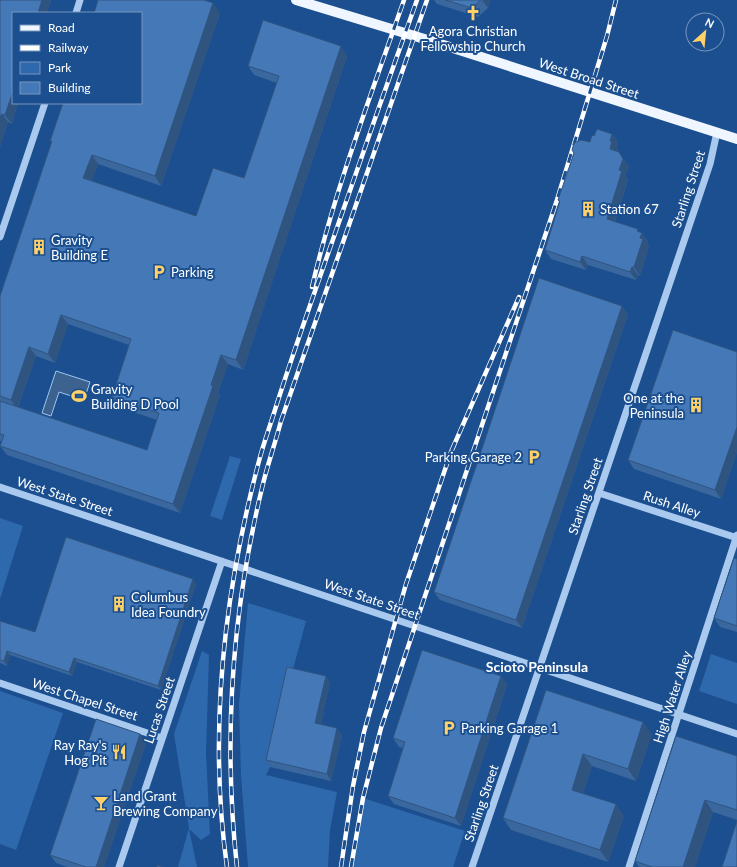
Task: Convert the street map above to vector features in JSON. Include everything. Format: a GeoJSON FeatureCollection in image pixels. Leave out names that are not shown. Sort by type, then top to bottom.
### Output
{"type":"FeatureCollection","features":[{"type":"Feature","properties":{"kind":"main road","name":"West Broad Street"},"geometry":{"type":"LineString","coordinates":[[296,0],[431,41],[737,139]]}},
{"type":"Feature","properties":{"kind":"street"},"geometry":{"type":"LineString","coordinates":[[76,12],[80,0]]}},
{"type":"Feature","properties":{"kind":"street"},"geometry":{"type":"LineString","coordinates":[[0,237],[45,104]]}},
{"type":"Feature","properties":{"kind":"street","name":"Starling Street"},"geometry":{"type":"LineString","coordinates":[[472,867],[710,164],[718,132]]}},
{"type":"Feature","properties":{"kind":"street","name":"West State Street"},"geometry":{"type":"LineString","coordinates":[[0,487],[222,560],[737,734]]}},
{"type":"Feature","properties":{"kind":"street","name":"Rush Alley"},"geometry":{"type":"LineString","coordinates":[[599,492],[737,537]]}},
{"type":"Feature","properties":{"kind":"street","name":"High Water Alley"},"geometry":{"type":"LineString","coordinates":[[629,867],[737,537]]}},
{"type":"Feature","properties":{"kind":"street","name":"Lucas Street"},"geometry":{"type":"LineString","coordinates":[[119,867],[222,560]]}},
{"type":"Feature","properties":{"kind":"street","name":"West Chapel Street"},"geometry":{"type":"LineString","coordinates":[[0,683],[162,738]]}},
{"type":"Feature","properties":{"kind":"green space"},"geometry":{"type":"Polygon","coordinates":[[[230,456],[241,459],[222,520],[210,516],[230,456]]]}},
{"type":"Feature","properties":{"kind":"green space"},"geometry":{"type":"Polygon","coordinates":[[[0,518],[23,526],[0,599],[0,518]]]}},
{"type":"Feature","properties":{"kind":"green space"},"geometry":{"type":"Polygon","coordinates":[[[248,603],[306,621],[270,767],[266,775],[337,792],[330,830],[328,867],[248,867],[241,776],[239,704],[248,603]]]}},
{"type":"Feature","properties":{"kind":"green space"},"geometry":{"type":"Polygon","coordinates":[[[202,651],[209,655],[206,753],[210,834],[201,840],[189,829],[197,867],[178,867],[189,828],[174,734],[202,651]]]}},
{"type":"Feature","properties":{"kind":"green space"},"geometry":{"type":"Polygon","coordinates":[[[711,654],[737,663],[737,704],[699,691],[711,654]]]}},
{"type":"Feature","properties":{"kind":"green space"},"geometry":{"type":"Polygon","coordinates":[[[0,691],[63,713],[16,850],[0,844],[0,691]]]}},
{"type":"Feature","properties":{"kind":"green space"},"geometry":{"type":"Polygon","coordinates":[[[363,798],[465,831],[453,867],[351,867],[363,798]]]}},
{"type":"Feature","properties":{"kind":"shaded area","name":"Gravity Building D Pool"},"geometry":{"type":"Polygon","coordinates":[[[56,371],[90,382],[84,400],[59,392],[51,416],[42,413],[56,371]]]}},
{"type":"Feature","properties":{"kind":"building"},"geometry":{"type":"Polygon","coordinates":[[[0,0],[42,0],[38,12],[12,12],[12,94],[5,115],[2,114],[0,118],[0,0]]]}},
{"type":"Feature","properties":{"kind":"building"},"geometry":{"type":"Polygon","coordinates":[[[98,0],[204,0],[213,3],[155,176],[92,155],[83,178],[196,216],[213,168],[244,178],[279,76],[248,66],[263,20],[341,46],[236,360],[221,355],[211,385],[213,386],[173,504],[0,446],[4,435],[0,434],[0,401],[147,450],[159,413],[112,397],[131,339],[61,315],[48,354],[29,347],[11,400],[0,396],[0,296],[52,141],[50,141],[63,104],[142,104],[142,12],[94,12],[98,0]]]}},
{"type":"Feature","properties":{"kind":"building"},"geometry":{"type":"Polygon","coordinates":[[[445,0],[481,0],[472,8],[445,0]]]}},
{"type":"Feature","properties":{"kind":"building","name":"Station 67"},"geometry":{"type":"Polygon","coordinates":[[[597,129],[612,134],[610,149],[619,152],[623,159],[619,170],[622,171],[607,219],[638,229],[637,231],[642,233],[640,238],[643,239],[634,267],[632,267],[630,272],[582,256],[580,262],[545,250],[560,201],[558,200],[574,153],[572,150],[574,143],[581,140],[590,142],[592,135],[594,136],[597,129]]]}},
{"type":"Feature","properties":{"kind":"building","name":"Parking Garage 2"},"geometry":{"type":"Polygon","coordinates":[[[539,278],[622,306],[516,620],[434,592],[539,278]]]}},
{"type":"Feature","properties":{"kind":"building","name":"One at the Peninsula"},"geometry":{"type":"Polygon","coordinates":[[[673,330],[737,352],[737,427],[715,490],[628,460],[673,330]]]}},
{"type":"Feature","properties":{"kind":"building","name":"Columbus Idea Foundry"},"geometry":{"type":"Polygon","coordinates":[[[66,537],[193,579],[158,686],[74,658],[69,672],[7,651],[4,661],[0,660],[0,621],[35,632],[66,537]]]}},
{"type":"Feature","properties":{"kind":"building"},"geometry":{"type":"Polygon","coordinates":[[[734,558],[737,559],[737,626],[714,618],[734,558]]]}},
{"type":"Feature","properties":{"kind":"building","name":"Parking Garage 1"},"geometry":{"type":"Polygon","coordinates":[[[422,650],[501,676],[455,818],[388,796],[405,742],[393,738],[422,650]]]}},
{"type":"Feature","properties":{"kind":"building"},"geometry":{"type":"Polygon","coordinates":[[[287,667],[326,676],[315,723],[337,728],[327,774],[266,760],[287,667]]]}},
{"type":"Feature","properties":{"kind":"building"},"geometry":{"type":"Polygon","coordinates":[[[546,690],[643,722],[628,769],[583,754],[572,790],[616,804],[600,850],[503,818],[546,690]]]}},
{"type":"Feature","properties":{"kind":"building","name":"Land Grant Brewing Company"},"geometry":{"type":"Polygon","coordinates":[[[96,719],[140,734],[96,867],[86,867],[50,855],[96,719]]]}},
{"type":"Feature","properties":{"kind":"building"},"geometry":{"type":"Polygon","coordinates":[[[676,736],[737,756],[737,810],[705,800],[683,867],[652,867],[635,861],[676,736]]]}},
{"type":"Feature","properties":{"kind":"building"},"geometry":{"type":"Polygon","coordinates":[[[737,821],[737,867],[722,867],[737,821]]]}},
{"type":"Feature","properties":{"kind":"railway"},"geometry":{"type":"LineString","coordinates":[[312,287],[331,214],[366,107],[404,0]]}},
{"type":"Feature","properties":{"kind":"railway"},"geometry":{"type":"LineString","coordinates":[[227,867],[221,816],[219,765],[220,714],[228,612],[247,511],[261,455],[286,377],[417,0]]}},
{"type":"Feature","properties":{"kind":"railway"},"geometry":{"type":"LineString","coordinates":[[237,867],[231,772],[233,676],[243,582],[264,480],[281,421],[427,0]]}},
{"type":"Feature","properties":{"kind":"railway"},"geometry":{"type":"LineString","coordinates":[[351,867],[363,798],[381,728],[557,200],[607,36],[616,0]]}},
{"type":"Feature","properties":{"kind":"railway"},"geometry":{"type":"LineString","coordinates":[[341,867],[353,786],[364,732],[406,584],[451,452],[519,297]]}},
{"type":"Feature","properties":{"kind":"place","name":"Agora Christian Fellowship Church"},"geometry":{"type":"Point","coordinates":[473,13]}},
{"type":"Feature","properties":{"kind":"place","name":"Station 67"},"geometry":{"type":"Point","coordinates":[588,209]}},
{"type":"Feature","properties":{"kind":"place","name":"Gravity Building E"},"geometry":{"type":"Point","coordinates":[39,247]}},
{"type":"Feature","properties":{"kind":"place","name":"Parking"},"geometry":{"type":"Point","coordinates":[159,272]}},
{"type":"Feature","properties":{"kind":"place","name":"Gravity Building D Pool"},"geometry":{"type":"Point","coordinates":[79,396]}},
{"type":"Feature","properties":{"kind":"place","name":"One at the Peninsula"},"geometry":{"type":"Point","coordinates":[696,405]}},
{"type":"Feature","properties":{"kind":"place","name":"Parking Garage 2"},"geometry":{"type":"Point","coordinates":[534,457]}},
{"type":"Feature","properties":{"kind":"place","name":"Columbus Idea Foundry"},"geometry":{"type":"Point","coordinates":[119,604]}},
{"type":"Feature","properties":{"kind":"place","name":"Parking Garage 1"},"geometry":{"type":"Point","coordinates":[449,728]}},
{"type":"Feature","properties":{"kind":"place","name":"Ray Ray's Hog Pit"},"geometry":{"type":"Point","coordinates":[119,752]}},
{"type":"Feature","properties":{"kind":"place","name":"Land Grant Brewing Company"},"geometry":{"type":"Point","coordinates":[101,803]}},
{"type":"Feature","properties":{"kind":"district","name":"Scioto Peninsula"},"geometry":{"type":"Point","coordinates":[537,666]}}]}
